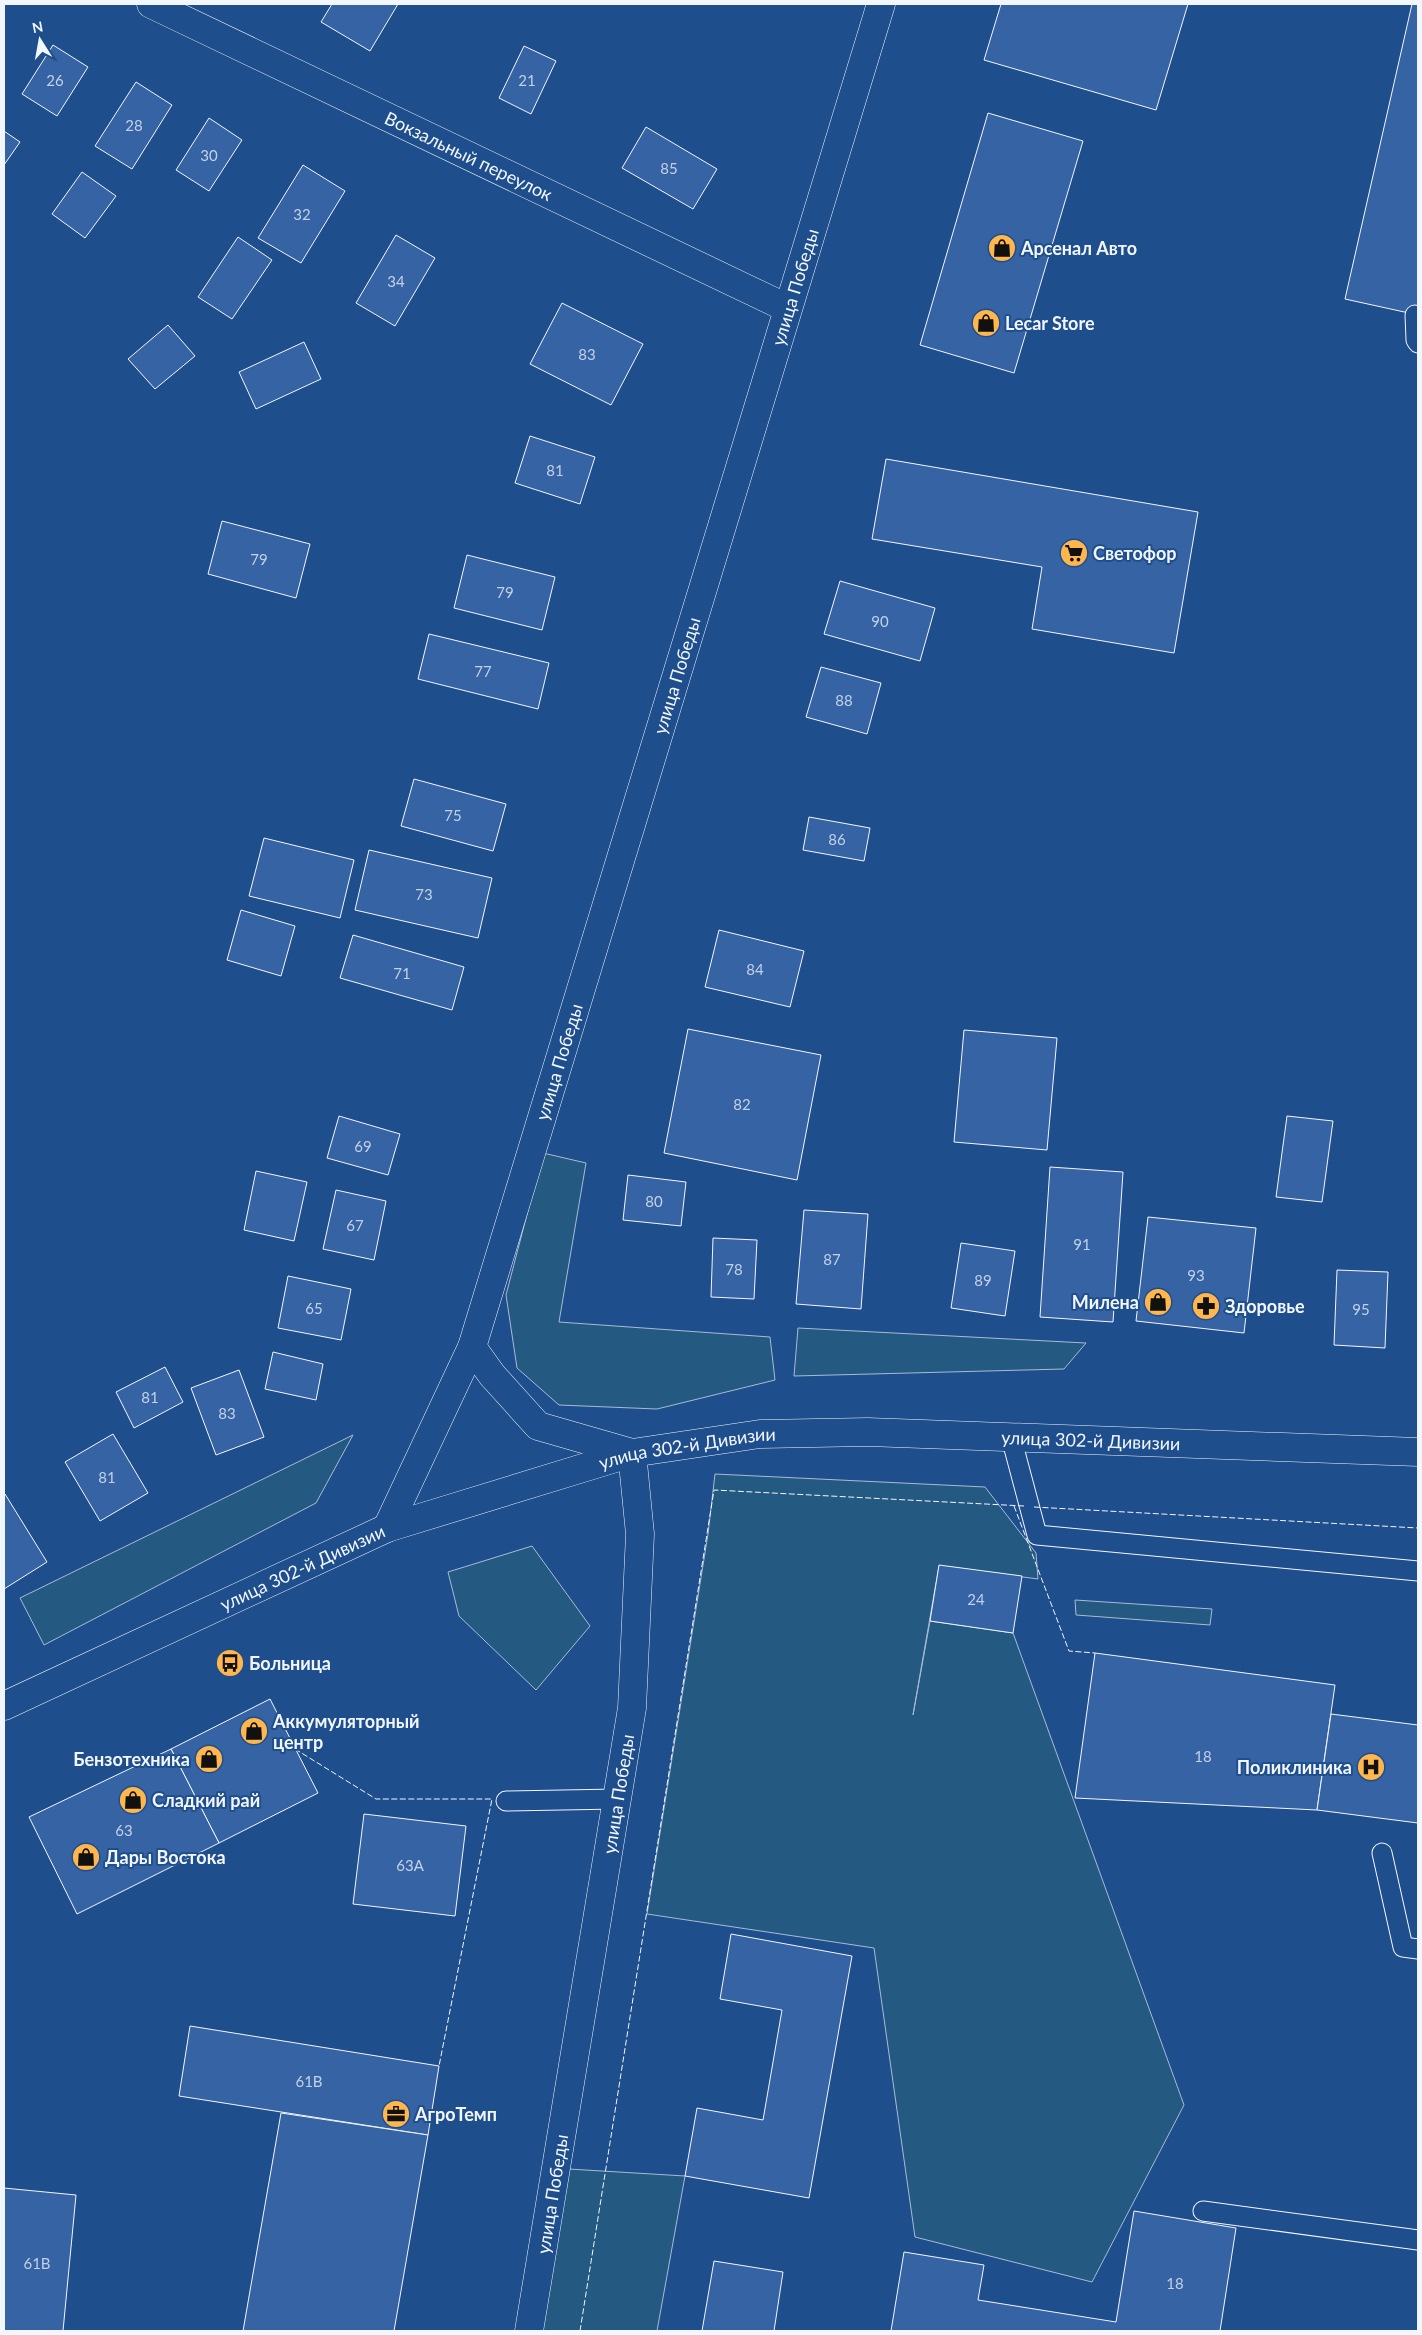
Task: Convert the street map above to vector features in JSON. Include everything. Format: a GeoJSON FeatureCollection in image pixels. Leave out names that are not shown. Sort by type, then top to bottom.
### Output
{"type":"FeatureCollection","features":[{"type":"Feature","properties":{"kind":"street","name":"Вокзальный переулок"},"geometry":{"type":"LineString","coordinates":[[151,4],[787,308]]}},
{"type":"Feature","properties":{"kind":"street","name":"улица Победы"},"geometry":{"type":"LineString","coordinates":[[386,1528],[472,1346],[881,4]]}},
{"type":"Feature","properties":{"kind":"street"},"geometry":{"type":"LineString","coordinates":[[472,1346],[492,1375],[538,1426],[632,1453]]}},
{"type":"Feature","properties":{"kind":"street","name":"улица 302-й Дивизии"},"geometry":{"type":"LineString","coordinates":[[4,1706],[386,1528],[632,1453],[760,1434],[868,1432],[1418,1452]]}},
{"type":"Feature","properties":{"kind":"street","name":"улица Победы"},"geometry":{"type":"LineString","coordinates":[[529,2331],[632,1708],[639,1544],[632,1453]]}},
{"type":"Feature","properties":{"kind":"lane"},"geometry":{"type":"LineString","coordinates":[[1415,315],[1416,340],[1418,343]]}},
{"type":"Feature","properties":{"kind":"lane"},"geometry":{"type":"LineString","coordinates":[[1012,1437],[1037,1534],[1418,1571]]}},
{"type":"Feature","properties":{"kind":"lane"},"geometry":{"type":"LineString","coordinates":[[506,1802],[617,1799]]}},
{"type":"Feature","properties":{"kind":"lane"},"geometry":{"type":"LineString","coordinates":[[1382,1853],[1403,1947],[1418,1949]]}},
{"type":"Feature","properties":{"kind":"lane"},"geometry":{"type":"LineString","coordinates":[[1203,2211],[1418,2240]]}},
{"type":"Feature","properties":{"kind":"shaded area"},"geometry":{"type":"Polygon","coordinates":[[[543,1153],[586,1163],[559,1322],[770,1337],[775,1380],[657,1409],[559,1405],[517,1368],[506,1295],[543,1153]]]}},
{"type":"Feature","properties":{"kind":"shaded area"},"geometry":{"type":"Polygon","coordinates":[[[798,1328],[1086,1343],[1064,1369],[794,1376],[798,1328]]]}},
{"type":"Feature","properties":{"kind":"shaded area"},"geometry":{"type":"Polygon","coordinates":[[[353,1435],[316,1503],[44,1645],[20,1598],[353,1435]]]}},
{"type":"Feature","properties":{"kind":"shaded area"},"geometry":{"type":"Polygon","coordinates":[[[715,1474],[985,1487],[1036,1553],[1038,1579],[939,1566],[913,1715],[930,1621],[1013,1633],[1184,2105],[1092,2282],[915,2237],[874,1948],[647,1914],[708,1534],[715,1474]]]}},
{"type":"Feature","properties":{"kind":"shaded area"},"geometry":{"type":"Polygon","coordinates":[[[532,1546],[590,1626],[536,1690],[459,1616],[448,1572],[532,1546]]]}},
{"type":"Feature","properties":{"kind":"shaded area"},"geometry":{"type":"Polygon","coordinates":[[[1075,1600],[1212,1609],[1210,1625],[1076,1615],[1075,1600]]]}},
{"type":"Feature","properties":{"kind":"shaded area"},"geometry":{"type":"Polygon","coordinates":[[[552,2168],[685,2176],[657,2331],[531,2331],[552,2168]]]}},
{"type":"Feature","properties":{"kind":"building"},"geometry":{"type":"Polygon","coordinates":[[[332,4],[398,4],[370,51],[321,22],[332,4]]]}},
{"type":"Feature","properties":{"kind":"building"},"geometry":{"type":"Polygon","coordinates":[[[1001,4],[1188,4],[1156,110],[984,60],[1001,4]]]}},
{"type":"Feature","properties":{"kind":"building"},"geometry":{"type":"Polygon","coordinates":[[[1412,4],[1418,4],[1418,315],[1345,299],[1412,4]]]}},
{"type":"Feature","properties":{"kind":"building"},"geometry":{"type":"Polygon","coordinates":[[[53,45],[88,67],[57,116],[22,94],[53,45]]]}},
{"type":"Feature","properties":{"kind":"building"},"geometry":{"type":"Polygon","coordinates":[[[524,46],[556,61],[531,114],[499,98],[524,46]]]}},
{"type":"Feature","properties":{"kind":"building"},"geometry":{"type":"Polygon","coordinates":[[[136,82],[172,105],[132,169],[95,146],[136,82]]]}},
{"type":"Feature","properties":{"kind":"building"},"geometry":{"type":"Polygon","coordinates":[[[988,113],[1083,141],[1014,373],[920,345],[988,113]]]}},
{"type":"Feature","properties":{"kind":"building"},"geometry":{"type":"Polygon","coordinates":[[[209,118],[242,140],[209,191],[176,170],[209,118]]]}},
{"type":"Feature","properties":{"kind":"building"},"geometry":{"type":"Polygon","coordinates":[[[646,127],[717,169],[693,209],[622,168],[646,127]]]}},
{"type":"Feature","properties":{"kind":"building"},"geometry":{"type":"Polygon","coordinates":[[[4,131],[20,142],[4,165],[4,131]]]}},
{"type":"Feature","properties":{"kind":"building"},"geometry":{"type":"Polygon","coordinates":[[[303,165],[345,191],[301,263],[258,238],[303,165]]]}},
{"type":"Feature","properties":{"kind":"building"},"geometry":{"type":"Polygon","coordinates":[[[82,172],[116,196],[85,238],[52,214],[82,172]]]}},
{"type":"Feature","properties":{"kind":"building"},"geometry":{"type":"Polygon","coordinates":[[[396,235],[435,258],[395,326],[356,303],[396,235]]]}},
{"type":"Feature","properties":{"kind":"building"},"geometry":{"type":"Polygon","coordinates":[[[238,237],[272,260],[232,319],[198,297],[238,237]]]}},
{"type":"Feature","properties":{"kind":"building"},"geometry":{"type":"Polygon","coordinates":[[[562,303],[643,344],[611,405],[530,364],[562,303]]]}},
{"type":"Feature","properties":{"kind":"building"},"geometry":{"type":"Polygon","coordinates":[[[168,325],[195,356],[155,389],[128,359],[168,325]]]}},
{"type":"Feature","properties":{"kind":"building"},"geometry":{"type":"Polygon","coordinates":[[[304,342],[321,379],[256,409],[239,372],[304,342]]]}},
{"type":"Feature","properties":{"kind":"building"},"geometry":{"type":"Polygon","coordinates":[[[530,436],[595,457],[580,504],[515,483],[530,436]]]}},
{"type":"Feature","properties":{"kind":"building","name":"Светофор"},"geometry":{"type":"Polygon","coordinates":[[[886,459],[1198,512],[1174,653],[1032,629],[1042,567],[872,539],[886,459]]]}},
{"type":"Feature","properties":{"kind":"building"},"geometry":{"type":"Polygon","coordinates":[[[222,521],[310,544],[296,598],[208,574],[222,521]]]}},
{"type":"Feature","properties":{"kind":"building"},"geometry":{"type":"Polygon","coordinates":[[[467,555],[555,577],[542,630],[454,608],[467,555]]]}},
{"type":"Feature","properties":{"kind":"building"},"geometry":{"type":"Polygon","coordinates":[[[840,581],[935,608],[920,661],[824,634],[840,581]]]}},
{"type":"Feature","properties":{"kind":"building"},"geometry":{"type":"Polygon","coordinates":[[[429,634],[549,663],[538,709],[418,679],[429,634]]]}},
{"type":"Feature","properties":{"kind":"building"},"geometry":{"type":"Polygon","coordinates":[[[821,667],[881,683],[867,734],[806,717],[821,667]]]}},
{"type":"Feature","properties":{"kind":"building"},"geometry":{"type":"Polygon","coordinates":[[[414,779],[506,804],[493,851],[401,826],[414,779]]]}},
{"type":"Feature","properties":{"kind":"building"},"geometry":{"type":"Polygon","coordinates":[[[809,817],[870,828],[864,861],[803,850],[809,817]]]}},
{"type":"Feature","properties":{"kind":"building"},"geometry":{"type":"Polygon","coordinates":[[[264,838],[354,860],[340,918],[249,896],[264,838]]]}},
{"type":"Feature","properties":{"kind":"building"},"geometry":{"type":"Polygon","coordinates":[[[369,850],[492,878],[478,938],[355,910],[369,850]]]}},
{"type":"Feature","properties":{"kind":"building"},"geometry":{"type":"Polygon","coordinates":[[[241,910],[295,926],[281,976],[227,960],[241,910]]]}},
{"type":"Feature","properties":{"kind":"building"},"geometry":{"type":"Polygon","coordinates":[[[719,930],[804,951],[790,1007],[705,987],[719,930]]]}},
{"type":"Feature","properties":{"kind":"building"},"geometry":{"type":"Polygon","coordinates":[[[353,935],[464,967],[452,1010],[340,978],[353,935]]]}},
{"type":"Feature","properties":{"kind":"building"},"geometry":{"type":"Polygon","coordinates":[[[688,1029],[821,1055],[797,1180],[664,1153],[688,1029]]]}},
{"type":"Feature","properties":{"kind":"building"},"geometry":{"type":"Polygon","coordinates":[[[964,1030],[1057,1038],[1047,1150],[954,1142],[964,1030]]]}},
{"type":"Feature","properties":{"kind":"building"},"geometry":{"type":"Polygon","coordinates":[[[339,1116],[400,1134],[388,1175],[327,1158],[339,1116]]]}},
{"type":"Feature","properties":{"kind":"building"},"geometry":{"type":"Polygon","coordinates":[[[1287,1116],[1333,1121],[1322,1202],[1276,1197],[1287,1116]]]}},
{"type":"Feature","properties":{"kind":"building"},"geometry":{"type":"Polygon","coordinates":[[[1050,1167],[1123,1172],[1113,1322],[1040,1317],[1050,1167]]]}},
{"type":"Feature","properties":{"kind":"building"},"geometry":{"type":"Polygon","coordinates":[[[256,1171],[307,1182],[294,1241],[244,1230],[256,1171]]]}},
{"type":"Feature","properties":{"kind":"building"},"geometry":{"type":"Polygon","coordinates":[[[628,1175],[686,1182],[681,1226],[623,1220],[628,1175]]]}},
{"type":"Feature","properties":{"kind":"building"},"geometry":{"type":"Polygon","coordinates":[[[336,1190],[386,1201],[374,1260],[323,1249],[336,1190]]]}},
{"type":"Feature","properties":{"kind":"building"},"geometry":{"type":"Polygon","coordinates":[[[804,1210],[868,1214],[861,1309],[796,1304],[804,1210]]]}},
{"type":"Feature","properties":{"kind":"building"},"geometry":{"type":"Polygon","coordinates":[[[1148,1217],[1256,1228],[1244,1333],[1136,1321],[1148,1217]]]}},
{"type":"Feature","properties":{"kind":"building"},"geometry":{"type":"Polygon","coordinates":[[[713,1238],[757,1240],[754,1299],[711,1297],[713,1238]]]}},
{"type":"Feature","properties":{"kind":"building"},"geometry":{"type":"Polygon","coordinates":[[[961,1243],[1015,1251],[1005,1316],[951,1308],[961,1243]]]}},
{"type":"Feature","properties":{"kind":"building"},"geometry":{"type":"Polygon","coordinates":[[[1337,1270],[1388,1272],[1385,1348],[1334,1345],[1337,1270]]]}},
{"type":"Feature","properties":{"kind":"building"},"geometry":{"type":"Polygon","coordinates":[[[288,1276],[351,1289],[341,1340],[278,1328],[288,1276]]]}},
{"type":"Feature","properties":{"kind":"building"},"geometry":{"type":"Polygon","coordinates":[[[273,1352],[323,1364],[316,1400],[265,1389],[273,1352]]]}},
{"type":"Feature","properties":{"kind":"building"},"geometry":{"type":"Polygon","coordinates":[[[165,1367],[183,1402],[134,1428],[116,1392],[165,1367]]]}},
{"type":"Feature","properties":{"kind":"building"},"geometry":{"type":"Polygon","coordinates":[[[239,1370],[264,1437],[216,1455],[191,1388],[239,1370]]]}},
{"type":"Feature","properties":{"kind":"building"},"geometry":{"type":"Polygon","coordinates":[[[113,1434],[148,1493],[100,1521],[65,1462],[113,1434]]]}},
{"type":"Feature","properties":{"kind":"building"},"geometry":{"type":"Polygon","coordinates":[[[4,1495],[47,1562],[4,1589],[4,1495]]]}},
{"type":"Feature","properties":{"kind":"building"},"geometry":{"type":"Polygon","coordinates":[[[939,1565],[1022,1576],[1013,1633],[930,1621],[939,1565]]]}},
{"type":"Feature","properties":{"kind":"building"},"geometry":{"type":"Polygon","coordinates":[[[1095,1653],[1335,1685],[1317,1810],[1075,1798],[1095,1653]]]}},
{"type":"Feature","properties":{"kind":"building"},"geometry":{"type":"Polygon","coordinates":[[[270,1699],[318,1793],[219,1843],[171,1749],[270,1699]]]}},
{"type":"Feature","properties":{"kind":"building","name":"Поликлиника"},"geometry":{"type":"Polygon","coordinates":[[[1331,1714],[1418,1725],[1418,1823],[1317,1810],[1331,1714]]]}},
{"type":"Feature","properties":{"kind":"building"},"geometry":{"type":"Polygon","coordinates":[[[171,1749],[219,1843],[77,1914],[29,1817],[171,1749]]]}},
{"type":"Feature","properties":{"kind":"building"},"geometry":{"type":"Polygon","coordinates":[[[364,1814],[466,1826],[455,1916],[353,1904],[364,1814]]]}},
{"type":"Feature","properties":{"kind":"building"},"geometry":{"type":"Polygon","coordinates":[[[731,1934],[852,1956],[809,2198],[685,2176],[697,2108],[763,2120],[782,2010],[720,1999],[731,1934]]]}},
{"type":"Feature","properties":{"kind":"building"},"geometry":{"type":"Polygon","coordinates":[[[190,2026],[439,2066],[428,2135],[179,2096],[190,2026]]]}},
{"type":"Feature","properties":{"kind":"building"},"geometry":{"type":"Polygon","coordinates":[[[281,2113],[428,2135],[394,2331],[243,2331],[281,2113]]]}},
{"type":"Feature","properties":{"kind":"building"},"geometry":{"type":"Polygon","coordinates":[[[4,2188],[76,2195],[63,2331],[4,2331],[4,2188]]]}},
{"type":"Feature","properties":{"kind":"building"},"geometry":{"type":"Polygon","coordinates":[[[1134,2211],[1236,2228],[1220,2331],[891,2331],[904,2252],[984,2265],[978,2300],[1116,2322],[1134,2211]]]}},
{"type":"Feature","properties":{"kind":"building"},"geometry":{"type":"Polygon","coordinates":[[[714,2261],[783,2272],[774,2331],[702,2331],[714,2261]]]}},
{"type":"Feature","properties":{"kind":"fence"},"geometry":{"type":"LineString","coordinates":[[580,2331],[714,1490],[1024,1506]]}},
{"type":"Feature","properties":{"kind":"fence"},"geometry":{"type":"LineString","coordinates":[[1014,1506],[1069,1651],[1095,1653]]}},
{"type":"Feature","properties":{"kind":"fence"},"geometry":{"type":"LineString","coordinates":[[1034,1507],[1418,1528]]}},
{"type":"Feature","properties":{"kind":"fence"},"geometry":{"type":"LineString","coordinates":[[295,1749],[376,1799],[492,1799],[439,2066]]}},
{"type":"Feature","properties":{"kind":"place","name":"Арсенал Авто"},"geometry":{"type":"Point","coordinates":[1002,248]}},
{"type":"Feature","properties":{"kind":"place","name":"Lecar Store"},"geometry":{"type":"Point","coordinates":[986,323]}},
{"type":"Feature","properties":{"kind":"place","name":"Светофор"},"geometry":{"type":"Point","coordinates":[1074,553]}},
{"type":"Feature","properties":{"kind":"place","name":"Милена"},"geometry":{"type":"Point","coordinates":[1158,1302]}},
{"type":"Feature","properties":{"kind":"place","name":"Здоровье"},"geometry":{"type":"Point","coordinates":[1206,1306]}},
{"type":"Feature","properties":{"kind":"place","name":"Больница"},"geometry":{"type":"Point","coordinates":[230,1663]}},
{"type":"Feature","properties":{"kind":"place","name":"Аккумуляторный центр"},"geometry":{"type":"Point","coordinates":[254,1731]}},
{"type":"Feature","properties":{"kind":"place","name":"Бензотехника"},"geometry":{"type":"Point","coordinates":[209,1759]}},
{"type":"Feature","properties":{"kind":"place","name":"Поликлиника"},"geometry":{"type":"Point","coordinates":[1371,1767]}},
{"type":"Feature","properties":{"kind":"place","name":"Сладкий рай"},"geometry":{"type":"Point","coordinates":[133,1800]}},
{"type":"Feature","properties":{"kind":"place","name":"Дары Востока"},"geometry":{"type":"Point","coordinates":[86,1857]}},
{"type":"Feature","properties":{"kind":"place","name":"АгроТемп"},"geometry":{"type":"Point","coordinates":[396,2114]}}]}
